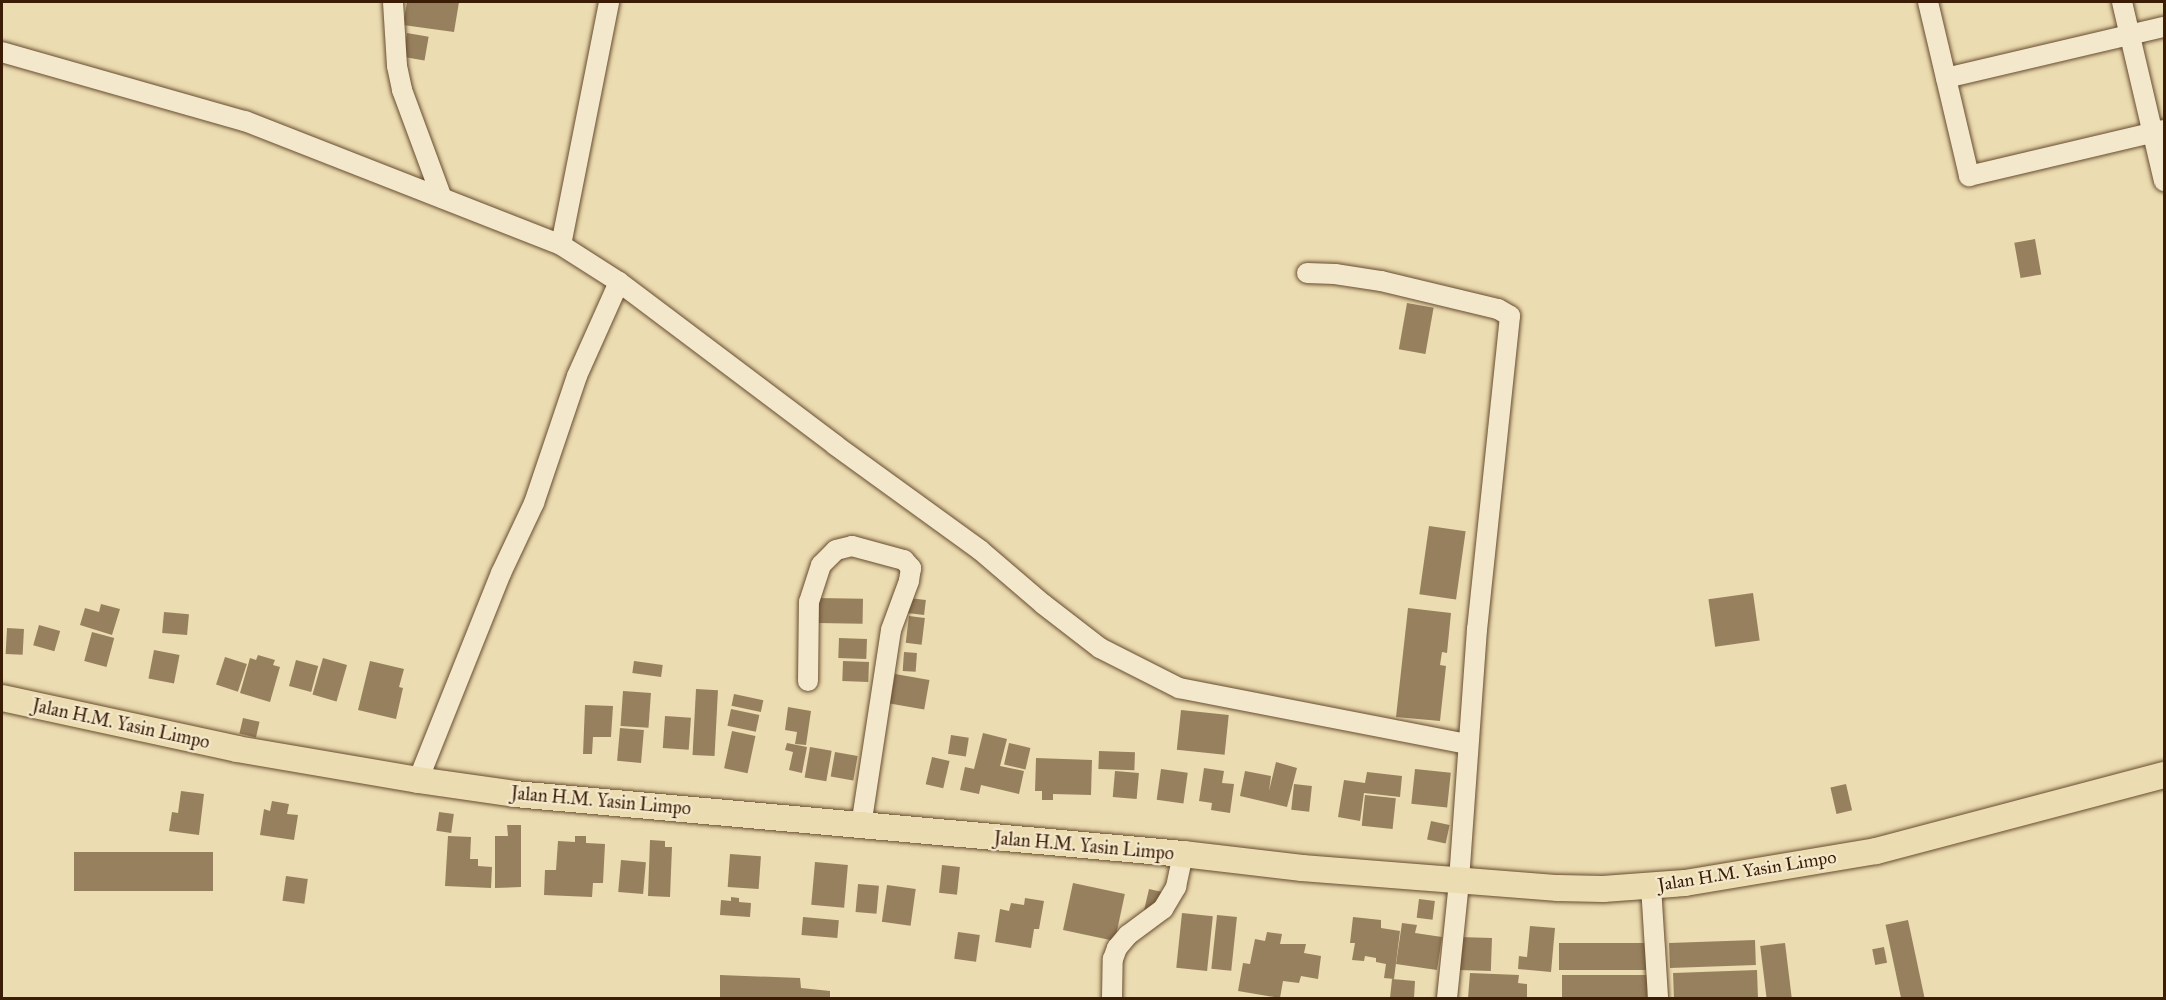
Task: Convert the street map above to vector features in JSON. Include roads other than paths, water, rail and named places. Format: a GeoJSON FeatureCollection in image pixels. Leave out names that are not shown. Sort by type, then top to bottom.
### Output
{"type":"FeatureCollection","features":[{"type":"Feature","properties":{"kind":"main road","name":"Jalan H.M. Yasin Limpo"},"geometry":{"type":"LineString","coordinates":[[2,698],[237,749],[515,794],[1183,854],[1459,882],[1558,888],[1651,886],[1710,880],[1876,851],[2164,775]]}},
{"type":"Feature","properties":{"kind":"street"},"geometry":{"type":"LineString","coordinates":[[393,2],[397,66],[402,90],[442,198]]}},
{"type":"Feature","properties":{"kind":"street"},"geometry":{"type":"LineString","coordinates":[[561,245],[609,2]]}},
{"type":"Feature","properties":{"kind":"street"},"geometry":{"type":"LineString","coordinates":[[1928,2],[1969,176],[2159,131]]}},
{"type":"Feature","properties":{"kind":"street"},"geometry":{"type":"LineString","coordinates":[[2122,2],[2159,131],[2164,181]]}},
{"type":"Feature","properties":{"kind":"street"},"geometry":{"type":"LineString","coordinates":[[1946,78],[2164,27]]}},
{"type":"Feature","properties":{"kind":"street"},"geometry":{"type":"LineString","coordinates":[[2,52],[245,121],[561,245],[619,282],[835,445],[980,550],[1042,604],[1100,648],[1179,688],[1468,744]]}},
{"type":"Feature","properties":{"kind":"street"},"geometry":{"type":"LineString","coordinates":[[1308,273],[1335,274],[1382,281],[1457,298],[1509,314],[1509,344],[1487,529],[1468,744],[1459,882],[1447,999]]}},
{"type":"Feature","properties":{"kind":"street"},"geometry":{"type":"LineString","coordinates":[[418,780],[501,573],[534,503],[578,376],[619,282]]}},
{"type":"Feature","properties":{"kind":"street"},"geometry":{"type":"LineString","coordinates":[[808,681],[809,602],[821,565],[837,550],[852,546],[904,560],[911,568],[909,581],[891,630],[861,826]]}},
{"type":"Feature","properties":{"kind":"street"},"geometry":{"type":"LineString","coordinates":[[1112,999],[1113,959],[1117,948],[1128,935],[1163,909],[1176,887],[1183,854]]}},
{"type":"Feature","properties":{"kind":"street"},"geometry":{"type":"LineString","coordinates":[[1651,886],[1658,999]]}}]}
